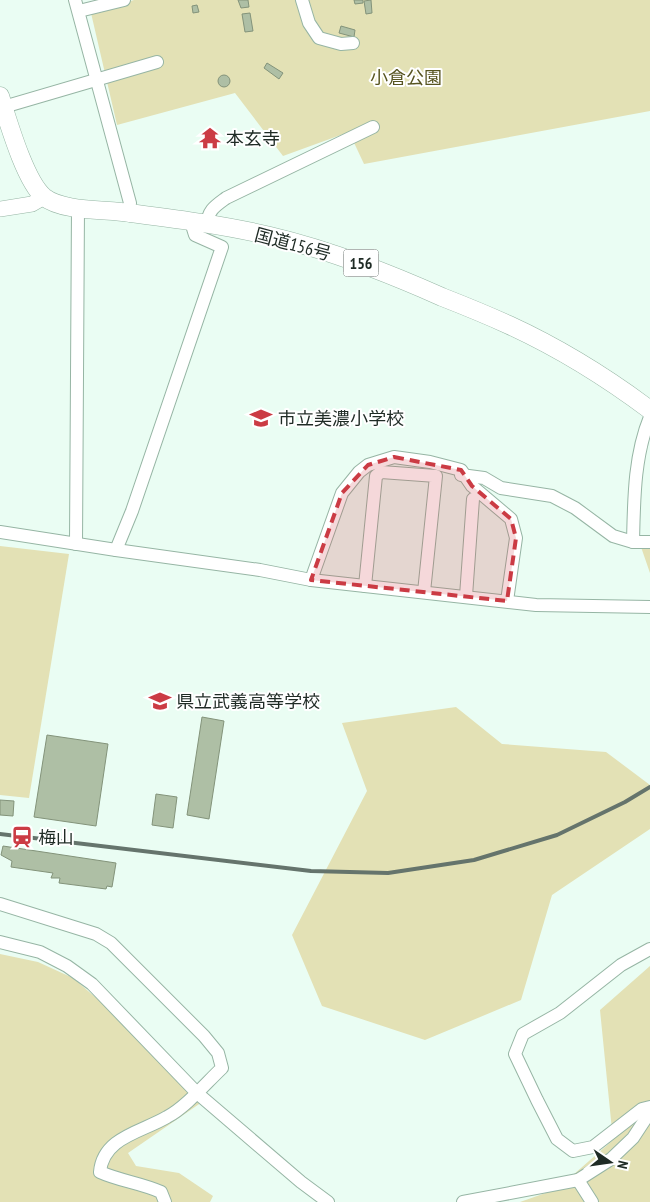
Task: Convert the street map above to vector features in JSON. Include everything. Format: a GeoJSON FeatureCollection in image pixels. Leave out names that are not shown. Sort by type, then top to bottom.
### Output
{"type":"FeatureCollection","features":[{"type":"Feature","properties":{"kind":"highway"},"geometry":{"type":"LineString","coordinates":[[1,104],[26,172],[44,197]]}},
{"type":"Feature","properties":{"kind":"highway","name":"国道156号"},"geometry":{"type":"LineString","coordinates":[[44,197],[56,203],[78,208],[128,212],[269,235],[372,266],[510,326],[590,368],[650,410]]}},
{"type":"Feature","properties":{"kind":"main road"},"geometry":{"type":"LineString","coordinates":[[0,209],[32,204],[44,197]]}},
{"type":"Feature","properties":{"kind":"street"},"geometry":{"type":"LineString","coordinates":[[124,0],[77,6],[95,79],[130,203],[128,212]]}},
{"type":"Feature","properties":{"kind":"street"},"geometry":{"type":"LineString","coordinates":[[302,0],[309,23],[319,38],[341,44],[353,43]]}},
{"type":"Feature","properties":{"kind":"street"},"geometry":{"type":"LineString","coordinates":[[1,104],[157,62]]}},
{"type":"Feature","properties":{"kind":"street"},"geometry":{"type":"LineString","coordinates":[[116,550],[132,511],[222,247],[195,235],[199,223],[215,205],[226,198],[373,127]]}},
{"type":"Feature","properties":{"kind":"street"},"geometry":{"type":"LineString","coordinates":[[76,544],[78,208]]}},
{"type":"Feature","properties":{"kind":"street"},"geometry":{"type":"LineString","coordinates":[[633,542],[635,483],[646,427],[650,417]]}},
{"type":"Feature","properties":{"kind":"street"},"geometry":{"type":"LineString","coordinates":[[311,580],[342,493],[359,472],[368,465],[394,457],[430,462],[461,470],[472,486],[511,519],[516,538],[507,600]]}},
{"type":"Feature","properties":{"kind":"street"},"geometry":{"type":"LineString","coordinates":[[416,475],[420,468],[484,478],[501,488],[552,496],[575,508],[613,536],[633,542],[650,542]]}},
{"type":"Feature","properties":{"kind":"street"},"geometry":{"type":"LineString","coordinates":[[365,586],[376,476],[381,472],[436,476],[424,592]]}},
{"type":"Feature","properties":{"kind":"street"},"geometry":{"type":"LineString","coordinates":[[466,596],[473,500]]}},
{"type":"Feature","properties":{"kind":"street"},"geometry":{"type":"LineString","coordinates":[[0,532],[260,570],[311,580],[536,604],[650,606]]}},
{"type":"Feature","properties":{"kind":"street"},"geometry":{"type":"LineString","coordinates":[[0,904],[96,934],[111,943],[204,1036],[218,1053],[222,1068],[197,1093],[168,1117],[118,1141],[108,1150],[100,1163],[100,1172],[110,1177],[145,1185],[161,1192],[165,1202]]}},
{"type":"Feature","properties":{"kind":"street"},"geometry":{"type":"LineString","coordinates":[[0,942],[40,952],[80,975],[103,995],[197,1093],[328,1202]]}},
{"type":"Feature","properties":{"kind":"street"},"geometry":{"type":"LineString","coordinates":[[650,949],[621,965],[560,1013],[523,1034],[515,1054],[557,1139],[573,1151],[593,1147],[642,1109],[650,1107]]}},
{"type":"Feature","properties":{"kind":"street"},"geometry":{"type":"LineString","coordinates":[[463,1202],[578,1180],[611,1159],[633,1138],[650,1112]]}},
{"type":"Feature","properties":{"kind":"street"},"geometry":{"type":"LineString","coordinates":[[578,1180],[592,1202]]}},
{"type":"Feature","properties":{"kind":"highlighted area"},"geometry":{"type":"Polygon","coordinates":[[[394,457],[461,470],[472,486],[511,519],[516,538],[507,601],[311,580],[342,493],[368,465],[394,457]]]}},
{"type":"Feature","properties":{"kind":"green space","name":"小倉公園"},"geometry":{"type":"Polygon","coordinates":[[[134,0],[650,0],[650,111],[364,164],[349,132],[283,156],[235,93],[117,125],[91,13],[134,0]]]}},
{"type":"Feature","properties":{"kind":"green space"},"geometry":{"type":"Polygon","coordinates":[[[0,546],[69,554],[29,798],[0,795],[0,546]]]}},
{"type":"Feature","properties":{"kind":"green space"},"geometry":{"type":"Polygon","coordinates":[[[641,547],[650,548],[650,573],[641,547]]]}},
{"type":"Feature","properties":{"kind":"green space"},"geometry":{"type":"Polygon","coordinates":[[[456,707],[502,744],[606,752],[650,785],[650,829],[552,895],[521,1000],[425,1040],[322,1006],[292,935],[367,791],[342,723],[456,707]]]}},
{"type":"Feature","properties":{"kind":"green space"},"geometry":{"type":"Polygon","coordinates":[[[0,954],[38,962],[73,978],[205,1100],[128,1153],[136,1166],[179,1173],[213,1196],[210,1202],[0,1202],[0,954]]]}},
{"type":"Feature","properties":{"kind":"green space"},"geometry":{"type":"Polygon","coordinates":[[[650,966],[650,1202],[520,1202],[557,1189],[613,1140],[600,1010],[650,966]]]}},
{"type":"Feature","properties":{"kind":"building"},"geometry":{"type":"Polygon","coordinates":[[[238,0],[248,0],[249,7],[241,8],[238,0]]]}},
{"type":"Feature","properties":{"kind":"building"},"geometry":{"type":"Polygon","coordinates":[[[354,0],[363,0],[363,3],[355,4],[354,0]]]}},
{"type":"Feature","properties":{"kind":"building"},"geometry":{"type":"Polygon","coordinates":[[[371,0],[372,13],[366,14],[364,1],[371,0]]]}},
{"type":"Feature","properties":{"kind":"building"},"geometry":{"type":"Polygon","coordinates":[[[197,5],[199,12],[193,13],[192,6],[197,5]]]}},
{"type":"Feature","properties":{"kind":"building"},"geometry":{"type":"Polygon","coordinates":[[[250,13],[253,31],[245,32],[242,14],[250,13]]]}},
{"type":"Feature","properties":{"kind":"building"},"geometry":{"type":"Polygon","coordinates":[[[341,26],[355,30],[354,37],[339,33],[341,26]]]}},
{"type":"Feature","properties":{"kind":"building"},"geometry":{"type":"Polygon","coordinates":[[[267,63],[283,73],[279,79],[264,68],[267,63]]]}},
{"type":"Feature","properties":{"kind":"building"},"geometry":{"type":"Polygon","coordinates":[[[222,75],[226,75],[230,81],[226,87],[222,87],[218,83],[218,79],[222,75]]]}},
{"type":"Feature","properties":{"kind":"building"},"geometry":{"type":"Polygon","coordinates":[[[202,717],[224,721],[209,819],[187,815],[202,717]]]}},
{"type":"Feature","properties":{"kind":"building"},"geometry":{"type":"Polygon","coordinates":[[[47,735],[108,744],[96,826],[34,817],[47,735]]]}},
{"type":"Feature","properties":{"kind":"building"},"geometry":{"type":"Polygon","coordinates":[[[156,794],[177,797],[173,828],[152,825],[156,794]]]}},
{"type":"Feature","properties":{"kind":"building"},"geometry":{"type":"Polygon","coordinates":[[[0,800],[14,801],[13,816],[0,815],[0,800]]]}},
{"type":"Feature","properties":{"kind":"building"},"geometry":{"type":"Polygon","coordinates":[[[3,846],[116,863],[112,887],[107,886],[106,889],[59,883],[60,878],[51,878],[53,873],[11,867],[12,861],[1,855],[3,846]]]}},
{"type":"Feature","properties":{"kind":"railway"},"geometry":{"type":"LineString","coordinates":[[0,834],[311,871],[388,873],[474,860],[557,835],[625,802],[650,787]]}},
{"type":"Feature","properties":{"kind":"place","name":"本玄寺"},"geometry":{"type":"Point","coordinates":[210,138]}},
{"type":"Feature","properties":{"kind":"place","name":"市立美濃小学校"},"geometry":{"type":"Point","coordinates":[261,418]}},
{"type":"Feature","properties":{"kind":"place","name":"県立武義高等学校"},"geometry":{"type":"Point","coordinates":[160,701]}},
{"type":"Feature","properties":{"kind":"place","name":"梅山"},"geometry":{"type":"Point","coordinates":[22,837]}}]}
